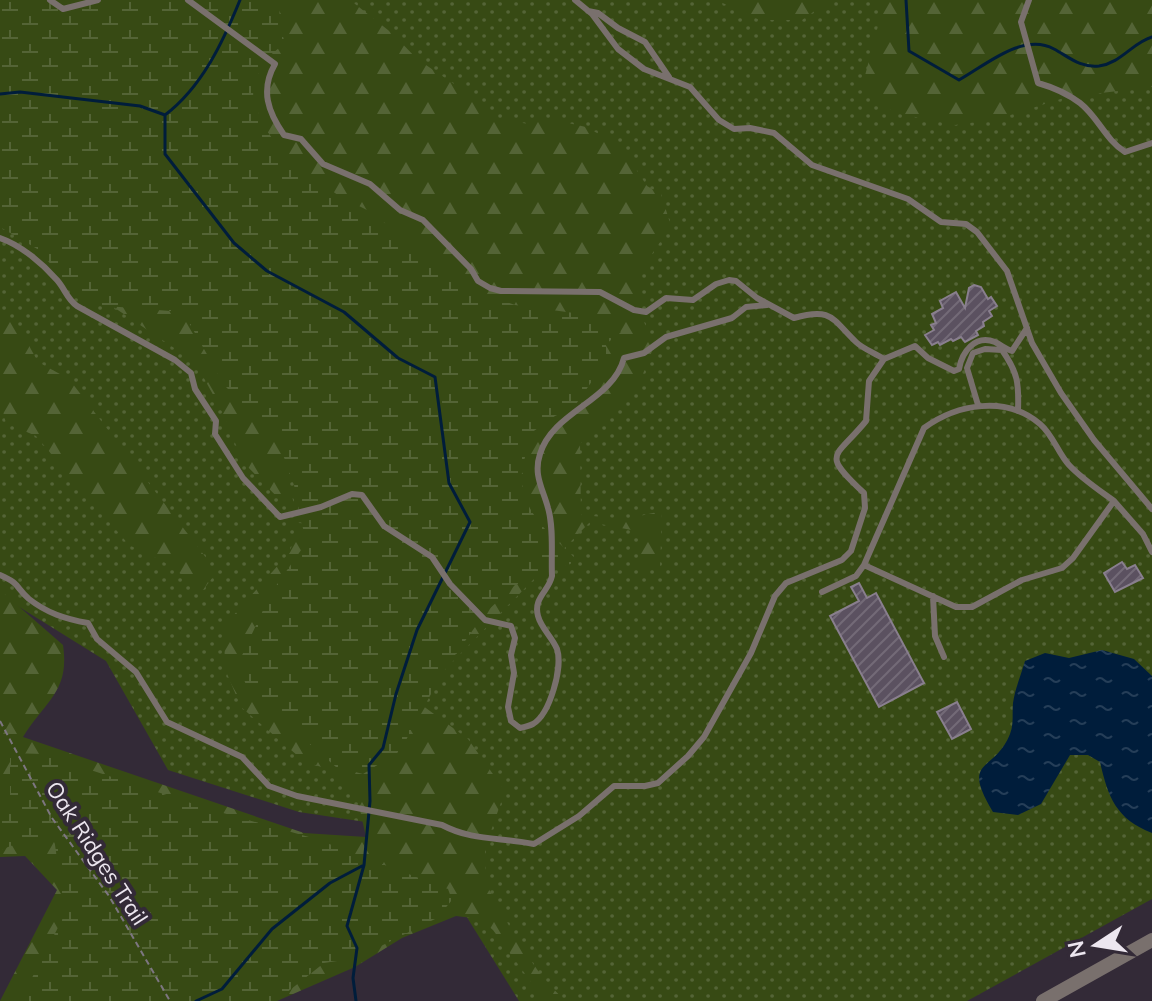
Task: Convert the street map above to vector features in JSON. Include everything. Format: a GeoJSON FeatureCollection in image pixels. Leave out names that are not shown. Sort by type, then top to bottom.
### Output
{"type":"FeatureCollection","features":[{"type":"Feature","properties":{"kind":"street"},"geometry":{"type":"LineString","coordinates":[[1043,1001],[1152,940]]}},
{"type":"Feature","properties":{"kind":"lane"},"geometry":{"type":"LineString","coordinates":[[50,0],[63,9],[98,0]]}},
{"type":"Feature","properties":{"kind":"lane"},"geometry":{"type":"LineString","coordinates":[[188,0],[275,64],[266,82],[265,93],[273,120],[284,135],[301,139],[323,164],[370,184],[391,203],[423,220],[471,269],[478,281],[490,288],[501,291],[600,292],[634,310],[646,312],[666,298],[693,300],[716,284],[736,281],[757,298],[777,306],[781,312],[794,318],[812,313],[830,316],[855,341],[884,359]]}},
{"type":"Feature","properties":{"kind":"lane"},"geometry":{"type":"LineString","coordinates":[[575,0],[588,11],[618,49],[644,69],[690,87],[719,120],[734,129],[750,128],[774,133],[812,165],[908,199],[941,222],[966,224],[990,246],[1007,271],[1040,358],[1076,416],[1152,509]]}},
{"type":"Feature","properties":{"kind":"lane"},"geometry":{"type":"LineString","coordinates":[[1029,0],[1021,22],[1038,83],[1081,104],[1112,144],[1125,152],[1152,143]]}},
{"type":"Feature","properties":{"kind":"lane"},"geometry":{"type":"LineString","coordinates":[[588,11],[598,13],[645,42],[670,78]]}},
{"type":"Feature","properties":{"kind":"lane"},"geometry":{"type":"LineString","coordinates":[[0,238],[43,265],[61,284],[68,299],[77,306],[175,360],[191,373],[195,389],[216,421],[215,434],[243,478],[280,517],[321,507],[352,494],[362,495],[384,526],[432,557],[450,584],[485,620],[511,626],[515,638],[511,655],[514,673],[508,707],[511,721],[520,728],[533,724],[543,714],[558,680],[558,653],[537,615],[538,599],[552,576],[548,509],[539,485],[537,466],[546,441],[570,416],[616,379],[624,358],[644,353],[666,337],[732,318],[746,307],[760,304],[777,306]]}},
{"type":"Feature","properties":{"kind":"lane"},"geometry":{"type":"LineString","coordinates":[[0,575],[16,582],[27,598],[61,619],[88,623],[97,639],[136,672],[167,722],[242,757],[269,786],[297,796],[442,825],[473,838],[491,837],[534,844],[579,816],[614,786],[658,783],[674,771],[704,737],[751,653],[775,596],[786,583],[842,560],[851,551],[865,508],[864,493],[839,469],[837,457],[840,446],[866,421],[869,381],[884,359],[915,346],[928,358],[954,371],[959,369],[961,357],[972,344],[993,341],[1012,351],[1027,328]]}},
{"type":"Feature","properties":{"kind":"lane"},"geometry":{"type":"LineString","coordinates":[[978,405],[967,368],[973,353],[985,349],[1002,350],[1019,381],[1018,411]]}},
{"type":"Feature","properties":{"kind":"lane"},"geometry":{"type":"LineString","coordinates":[[822,592],[856,576],[864,565],[924,428],[939,417],[978,405],[1018,411],[1042,425],[1069,465],[1114,501],[1143,534],[1152,552]]}},
{"type":"Feature","properties":{"kind":"lane"},"geometry":{"type":"LineString","coordinates":[[864,565],[956,607],[972,607],[1022,580],[1062,568],[1073,558],[1114,501]]}},
{"type":"Feature","properties":{"kind":"lane"},"geometry":{"type":"LineString","coordinates":[[933,596],[935,636],[944,657]]}},
{"type":"Feature","properties":{"kind":"path","name":"Oak Ridges Trail"},"geometry":{"type":"LineString","coordinates":[[0,721],[52,818],[109,896],[170,1001]]}},
{"type":"Feature","properties":{"kind":"green space"},"geometry":{"type":"Polygon","coordinates":[[[0,0],[1117,0],[1152,59],[1152,899],[967,1001],[519,1001],[412,829],[299,812],[168,770],[106,661],[0,595],[0,0]]]}},
{"type":"Feature","properties":{"kind":"green space"},"geometry":{"type":"Polygon","coordinates":[[[0,0],[350,0],[393,34],[417,59],[469,94],[496,119],[529,124],[550,119],[586,127],[621,146],[647,186],[661,194],[671,226],[639,273],[642,317],[654,346],[637,389],[580,444],[581,515],[626,519],[662,511],[660,567],[640,567],[642,532],[590,522],[415,700],[468,739],[505,791],[485,848],[486,884],[518,942],[543,978],[565,1001],[538,1001],[531,982],[493,930],[480,919],[456,916],[402,938],[355,967],[277,1001],[0,1001],[57,890],[25,856],[0,857],[0,590],[63,645],[63,674],[59,685],[23,737],[304,833],[366,837],[356,792],[328,769],[305,762],[241,707],[225,669],[224,626],[290,552],[298,523],[315,524],[308,465],[289,481],[294,505],[283,503],[243,462],[221,409],[195,362],[57,269],[0,0]]]}},
{"type":"Feature","properties":{"kind":"green space"},"geometry":{"type":"Polygon","coordinates":[[[0,0],[279,0],[280,27],[285,43],[262,62],[253,94],[262,124],[284,155],[339,196],[367,210],[469,288],[515,305],[596,316],[621,332],[606,344],[606,361],[574,407],[531,433],[523,465],[522,484],[529,507],[543,527],[578,561],[515,585],[485,613],[443,672],[400,751],[363,774],[336,767],[248,690],[238,664],[271,593],[306,543],[294,485],[277,438],[225,386],[183,312],[94,305],[71,289],[39,250],[0,227],[0,0]]]}},
{"type":"Feature","properties":{"kind":"green space"},"geometry":{"type":"Polygon","coordinates":[[[716,0],[830,0],[802,20],[760,20],[716,0]]]}},
{"type":"Feature","properties":{"kind":"green space"},"geometry":{"type":"Polygon","coordinates":[[[878,0],[1152,0],[1152,87],[1067,97],[997,119],[955,125],[895,113],[862,87],[882,11],[878,0]]]}},
{"type":"Feature","properties":{"kind":"green space"},"geometry":{"type":"Polygon","coordinates":[[[0,318],[17,324],[38,362],[69,379],[207,559],[213,577],[203,590],[164,562],[129,545],[36,436],[6,423],[0,401],[0,318]]]}},
{"type":"Feature","properties":{"kind":"green space"},"geometry":{"type":"Polygon","coordinates":[[[10,753],[42,754],[209,809],[316,839],[448,889],[452,900],[437,918],[357,958],[324,963],[276,1001],[20,1001],[65,914],[54,838],[27,840],[0,850],[0,811],[10,798],[10,753]]]}},
{"type":"Feature","properties":{"kind":"water"},"geometry":{"type":"Polygon","coordinates":[[[1102,650],[1134,659],[1152,676],[1152,833],[1122,814],[1110,796],[1100,762],[1088,755],[1070,755],[1041,804],[1018,815],[993,812],[979,782],[980,774],[1010,734],[1014,698],[1025,661],[1045,653],[1069,658],[1102,650]]]}},
{"type":"Feature","properties":{"kind":"building"},"geometry":{"type":"Polygon","coordinates":[[[974,285],[981,287],[997,306],[989,311],[992,316],[976,331],[978,335],[965,342],[961,337],[932,345],[925,335],[934,330],[931,325],[936,323],[932,314],[943,308],[940,301],[956,292],[965,308],[969,288],[974,285]]]}},
{"type":"Feature","properties":{"kind":"building"},"geometry":{"type":"Polygon","coordinates":[[[1122,562],[1127,569],[1135,565],[1143,578],[1115,592],[1104,573],[1122,562]]]}},
{"type":"Feature","properties":{"kind":"building"},"geometry":{"type":"Polygon","coordinates":[[[859,583],[867,598],[876,593],[924,683],[879,707],[830,616],[859,601],[851,587],[859,583]]]}},
{"type":"Feature","properties":{"kind":"building"},"geometry":{"type":"Polygon","coordinates":[[[957,702],[971,729],[952,739],[937,712],[957,702]]]}},
{"type":"Feature","properties":{"kind":"waterway"},"geometry":{"type":"LineString","coordinates":[[165,115],[201,77],[219,47],[240,0]]}},
{"type":"Feature","properties":{"kind":"waterway"},"geometry":{"type":"LineString","coordinates":[[906,0],[909,51],[959,80],[1017,47],[1042,45],[1080,64],[1099,66],[1114,61],[1152,37]]}},
{"type":"Feature","properties":{"kind":"waterway"},"geometry":{"type":"LineString","coordinates":[[0,94],[20,92],[140,106],[165,115]]}},
{"type":"Feature","properties":{"kind":"waterway"},"geometry":{"type":"LineString","coordinates":[[165,115],[165,154],[234,243],[267,271],[344,312],[398,358],[435,377],[449,483],[470,522],[417,630],[396,694],[383,748],[369,765],[370,801],[364,865],[347,926],[357,948],[353,978],[356,1001]]}},
{"type":"Feature","properties":{"kind":"waterway"},"geometry":{"type":"LineString","coordinates":[[196,1001],[222,989],[272,929],[330,883],[362,866]]}}]}
